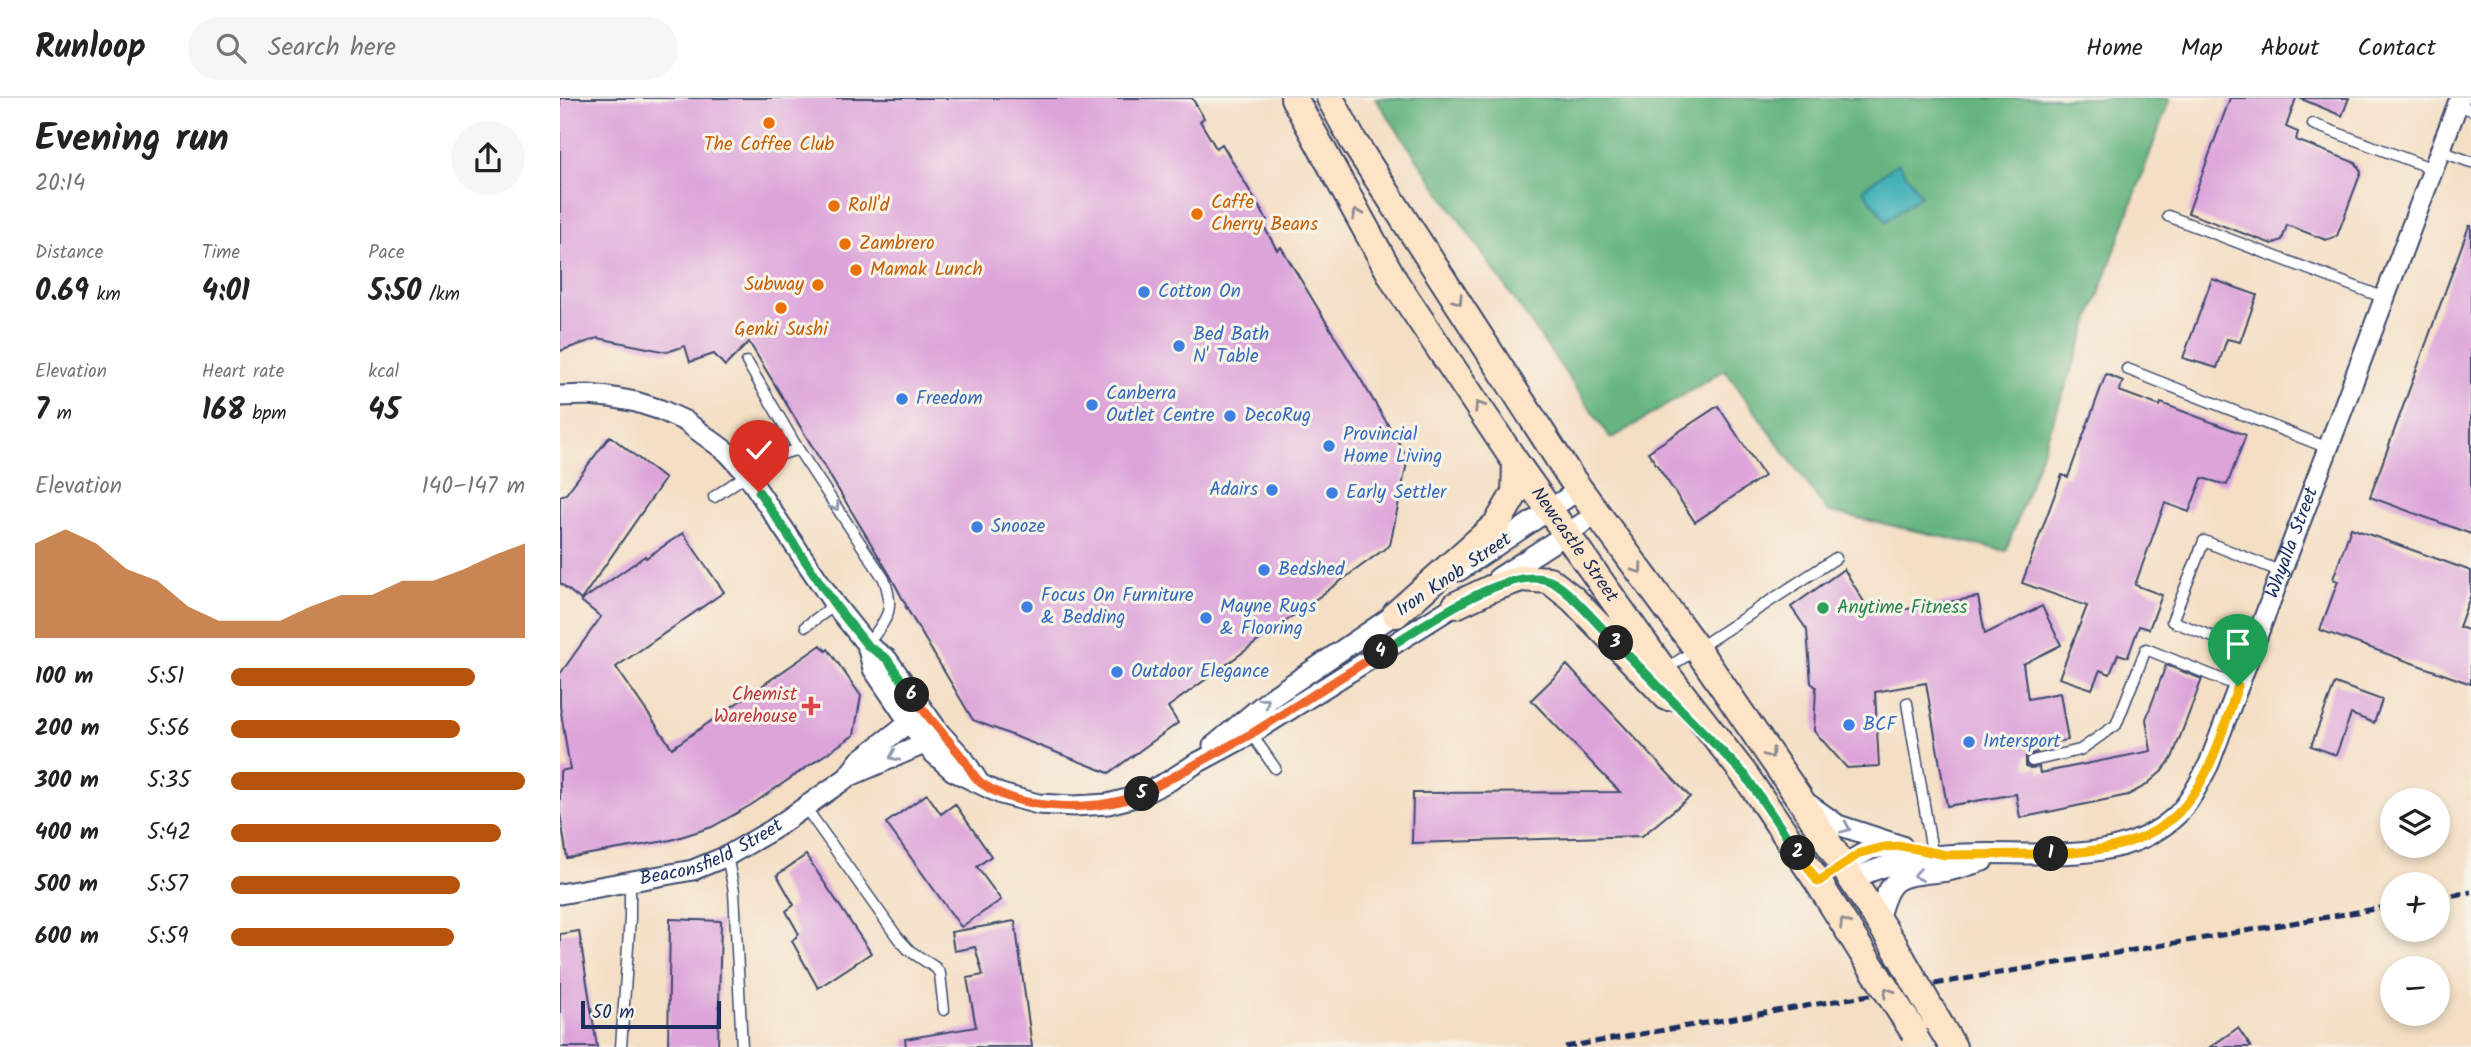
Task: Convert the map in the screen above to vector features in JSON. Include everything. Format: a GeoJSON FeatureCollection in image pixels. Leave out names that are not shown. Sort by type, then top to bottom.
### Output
{"type":"FeatureCollection","features":[{"type":"Feature","properties":{"kind":"main road","name":"Newcastle Street"},"geometry":{"type":"LineString","coordinates":[[1294,98],[1395,282],[1516,463],[1664,671],[1745,775],[1862,952],[1933,1038]]}},
{"type":"Feature","properties":{"kind":"main road","name":"Newcastle Street"},"geometry":{"type":"LineString","coordinates":[[1330,98],[1352,139],[1580,489],[1697,649],[1847,872],[1894,946],[1933,1038]]}},
{"type":"Feature","properties":{"kind":"main road"},"geometry":{"type":"LineString","coordinates":[[1396,614],[1497,524],[1516,493],[1516,463]]}},
{"type":"Feature","properties":{"kind":"main road"},"geometry":{"type":"LineString","coordinates":[[1456,605],[1490,589],[1521,579],[1549,580],[1573,599],[1658,690],[1745,775]]}},
{"type":"Feature","properties":{"kind":"main road","name":"Whyalla Street"},"geometry":{"type":"LineString","coordinates":[[1822,888],[1847,872]]}},
{"type":"Feature","properties":{"kind":"street","name":"Whyalla Street"},"geometry":{"type":"LineString","coordinates":[[1798,796],[1838,825],[1902,846],[1939,853],[2008,855],[2110,848],[2144,837],[2177,815],[2191,798],[2209,764],[2437,160],[2463,105]]}},
{"type":"Feature","properties":{"kind":"street","name":"Iron Knob Street"},"geometry":{"type":"LineString","coordinates":[[560,397],[609,397],[661,410],[706,435],[727,452],[746,473],[835,605],[867,645],[887,659],[916,717],[932,738],[962,758],[979,782],[1001,794],[1038,804],[1108,804],[1139,796],[1169,781],[1247,727],[1456,605],[1597,514]]}},
{"type":"Feature","properties":{"kind":"street","name":"Iron Knob Street"},"geometry":{"type":"LineString","coordinates":[[1247,727],[1271,698],[1580,489]]}},
{"type":"Feature","properties":{"kind":"street","name":"Beaconsfield Street"},"geometry":{"type":"LineString","coordinates":[[848,777],[860,760],[916,717]]}},
{"type":"Feature","properties":{"kind":"street","name":"Beaconsfield Street"},"geometry":{"type":"LineString","coordinates":[[560,894],[693,870],[727,856],[756,840],[848,777],[932,738]]}},
{"type":"Feature","properties":{"kind":"street","name":"Whyalla Street"},"geometry":{"type":"LineString","coordinates":[[1847,872],[1860,853],[1871,849],[1902,846]]}},
{"type":"Feature","properties":{"kind":"street","name":"Whyalla Street"},"geometry":{"type":"LineString","coordinates":[[1847,872],[1939,853]]}},
{"type":"Feature","properties":{"kind":"street","name":"Whyalla Street"},"geometry":{"type":"LineString","coordinates":[[1878,921],[1886,893],[1900,878],[1941,872],[2008,855]]}},
{"type":"Feature","properties":{"kind":"lane"},"geometry":{"type":"LineString","coordinates":[[2313,124],[2437,160],[2471,162]]}},
{"type":"Feature","properties":{"kind":"lane"},"geometry":{"type":"LineString","coordinates":[[2168,216],[2385,298]]}},
{"type":"Feature","properties":{"kind":"lane"},"geometry":{"type":"LineString","coordinates":[[747,362],[797,449],[884,579],[891,598],[887,618],[867,645]]}},
{"type":"Feature","properties":{"kind":"lane"},"geometry":{"type":"LineString","coordinates":[[2127,369],[2328,448]]}},
{"type":"Feature","properties":{"kind":"lane"},"geometry":{"type":"LineString","coordinates":[[714,497],[773,457],[797,449]]}},
{"type":"Feature","properties":{"kind":"lane"},"geometry":{"type":"LineString","coordinates":[[2251,652],[2172,621],[2204,541],[2282,572]]}},
{"type":"Feature","properties":{"kind":"lane"},"geometry":{"type":"LineString","coordinates":[[1664,671],[1836,558]]}},
{"type":"Feature","properties":{"kind":"lane"},"geometry":{"type":"LineString","coordinates":[[806,626],[835,605]]}},
{"type":"Feature","properties":{"kind":"lane"},"geometry":{"type":"LineString","coordinates":[[2032,761],[2080,750],[2116,725],[2146,649],[2238,686]]}},
{"type":"Feature","properties":{"kind":"lane"},"geometry":{"type":"LineString","coordinates":[[1906,704],[1939,853]]}},
{"type":"Feature","properties":{"kind":"lane"},"geometry":{"type":"LineString","coordinates":[[1247,727],[1275,768]]}},
{"type":"Feature","properties":{"kind":"lane"},"geometry":{"type":"LineString","coordinates":[[804,807],[898,938],[910,951],[936,968],[940,974],[944,1010]]}},
{"type":"Feature","properties":{"kind":"lane"},"geometry":{"type":"LineString","coordinates":[[727,856],[734,891],[743,1047]]}},
{"type":"Feature","properties":{"kind":"lane"},"geometry":{"type":"LineString","coordinates":[[621,1047],[630,881]]}},
{"type":"Feature","properties":{"kind":"green space"},"geometry":{"type":"Polygon","coordinates":[[[1375,98],[2170,98],[2006,551],[1827,511],[1725,370],[1611,439],[1375,98]]]}},
{"type":"Feature","properties":{"kind":"water"},"geometry":{"type":"Polygon","coordinates":[[[1898,163],[1921,195],[1886,221],[1863,189],[1898,163]]]}},
{"type":"Feature","properties":{"kind":"building","name":"Canberra Outlet Centre"},"geometry":{"type":"Polygon","coordinates":[[[560,98],[1192,98],[1204,118],[1200,121],[1216,148],[1222,144],[1267,220],[1262,223],[1277,250],[1281,247],[1408,458],[1390,545],[1168,707],[1178,723],[1109,773],[973,720],[890,575],[749,342],[725,366],[714,354],[690,362],[685,346],[667,352],[598,338],[560,351],[560,98]]]}},
{"type":"Feature","properties":{"kind":"building"},"geometry":{"type":"Polygon","coordinates":[[[2230,98],[2296,98],[2286,127],[2298,132],[2296,140],[2356,163],[2361,172],[2337,236],[2326,240],[2287,225],[2282,240],[2272,244],[2188,213],[2230,98]]]}},
{"type":"Feature","properties":{"kind":"building"},"geometry":{"type":"Polygon","coordinates":[[[2299,98],[2349,98],[2342,116],[2299,98]]]}},
{"type":"Feature","properties":{"kind":"building"},"geometry":{"type":"Polygon","coordinates":[[[2471,226],[2471,534],[2370,497],[2471,226]]]}},
{"type":"Feature","properties":{"kind":"building"},"geometry":{"type":"Polygon","coordinates":[[[2212,279],[2257,295],[2240,342],[2227,339],[2217,368],[2183,358],[2212,279]]]}},
{"type":"Feature","properties":{"kind":"building"},"geometry":{"type":"Polygon","coordinates":[[[2106,374],[2123,381],[2119,391],[2160,406],[2161,403],[2246,435],[2227,485],[2202,478],[2189,512],[2165,503],[2135,585],[2162,595],[2149,629],[2139,626],[2128,657],[2118,654],[2110,674],[2100,670],[2092,689],[2059,678],[2087,606],[2022,583],[2062,475],[2068,477],[2106,374]]]}},
{"type":"Feature","properties":{"kind":"building"},"geometry":{"type":"Polygon","coordinates":[[[1718,406],[1764,476],[1695,522],[1648,452],[1718,406]]]}},
{"type":"Feature","properties":{"kind":"building"},"geometry":{"type":"Polygon","coordinates":[[[610,436],[665,479],[581,600],[560,583],[560,496],[566,494],[610,436]]]}},
{"type":"Feature","properties":{"kind":"building"},"geometry":{"type":"Polygon","coordinates":[[[2351,528],[2471,571],[2471,594],[2459,627],[2471,631],[2471,684],[2320,630],[2338,581],[2333,579],[2351,528]]]}},
{"type":"Feature","properties":{"kind":"building"},"geometry":{"type":"Polygon","coordinates":[[[683,533],[724,592],[616,667],[672,748],[821,645],[826,651],[828,649],[861,696],[854,735],[751,805],[712,827],[671,840],[567,858],[560,813],[560,771],[570,769],[560,706],[560,674],[601,617],[581,601],[683,533]]]}},
{"type":"Feature","properties":{"kind":"building"},"geometry":{"type":"Polygon","coordinates":[[[1844,569],[1872,615],[1978,597],[1985,634],[2042,606],[2061,645],[2023,664],[2028,699],[2060,693],[2068,740],[2036,745],[2037,752],[2026,756],[2026,766],[2039,767],[2040,773],[2151,751],[2146,719],[2166,665],[2202,679],[2172,758],[2145,786],[2128,795],[2020,818],[2016,794],[1947,806],[1926,683],[1875,692],[1879,766],[1847,768],[1814,731],[1816,687],[1811,683],[1807,630],[1791,607],[1844,569]]]}},
{"type":"Feature","properties":{"kind":"building"},"geometry":{"type":"Polygon","coordinates":[[[1567,665],[1690,797],[1642,836],[1412,843],[1413,793],[1620,792],[1531,700],[1567,665]]]}},
{"type":"Feature","properties":{"kind":"building"},"geometry":{"type":"Polygon","coordinates":[[[2335,683],[2382,700],[2374,723],[2351,714],[2336,755],[2311,746],[2335,683]]]}},
{"type":"Feature","properties":{"kind":"building"},"geometry":{"type":"Polygon","coordinates":[[[927,794],[941,814],[955,804],[991,856],[977,867],[1001,900],[961,927],[886,823],[927,794]]]}},
{"type":"Feature","properties":{"kind":"building"},"geometry":{"type":"Polygon","coordinates":[[[806,855],[871,953],[818,988],[792,941],[799,934],[786,911],[794,905],[777,875],[806,855]]]}},
{"type":"Feature","properties":{"kind":"building"},"geometry":{"type":"Polygon","coordinates":[[[670,919],[721,921],[718,1047],[668,1047],[670,919]]]}},
{"type":"Feature","properties":{"kind":"building"},"geometry":{"type":"Polygon","coordinates":[[[1015,921],[1032,1047],[906,1047],[905,1039],[976,1027],[967,978],[983,975],[975,947],[954,951],[951,932],[1015,921]]]}},
{"type":"Feature","properties":{"kind":"building"},"geometry":{"type":"Polygon","coordinates":[[[579,931],[597,1047],[560,1047],[560,934],[579,931]]]}},
{"type":"Feature","properties":{"kind":"building"},"geometry":{"type":"Polygon","coordinates":[[[2238,1028],[2251,1047],[2210,1047],[2238,1028]]]}},
{"type":"Feature","properties":{"kind":"railway"},"geometry":{"type":"LineString","coordinates":[[2450,896],[2471,892]]}},
{"type":"Feature","properties":{"kind":"railway"},"geometry":{"type":"LineString","coordinates":[[1565,1047],[2380,908]]}},
{"type":"Feature","properties":{"kind":"place","name":"The Coffee Club"},"geometry":{"type":"Point","coordinates":[769,123]}},
{"type":"Feature","properties":{"kind":"place","name":"Roll'd"},"geometry":{"type":"Point","coordinates":[834,206]}},
{"type":"Feature","properties":{"kind":"place","name":"Caffe Cherry Beans"},"geometry":{"type":"Point","coordinates":[1197,214]}},
{"type":"Feature","properties":{"kind":"place","name":"Zambrero"},"geometry":{"type":"Point","coordinates":[845,244]}},
{"type":"Feature","properties":{"kind":"place","name":"Mamak Lunch"},"geometry":{"type":"Point","coordinates":[856,270]}},
{"type":"Feature","properties":{"kind":"place","name":"Subway"},"geometry":{"type":"Point","coordinates":[818,285]}},
{"type":"Feature","properties":{"kind":"place","name":"Cotton On"},"geometry":{"type":"Point","coordinates":[1144,292]}},
{"type":"Feature","properties":{"kind":"place","name":"Genki Sushi"},"geometry":{"type":"Point","coordinates":[781,308]}},
{"type":"Feature","properties":{"kind":"place","name":"Bed Bath N' Table"},"geometry":{"type":"Point","coordinates":[1179,346]}},
{"type":"Feature","properties":{"kind":"place","name":"Freedom"},"geometry":{"type":"Point","coordinates":[902,399]}},
{"type":"Feature","properties":{"kind":"place","name":"Canberra Outlet Centre"},"geometry":{"type":"Point","coordinates":[1092,405]}},
{"type":"Feature","properties":{"kind":"place","name":"DecoRug"},"geometry":{"type":"Point","coordinates":[1230,416]}},
{"type":"Feature","properties":{"kind":"place","name":"Provincial Home Living"},"geometry":{"type":"Point","coordinates":[1329,446]}},
{"type":"Feature","properties":{"kind":"place","name":"Adairs"},"geometry":{"type":"Point","coordinates":[1272,490]}},
{"type":"Feature","properties":{"kind":"place","name":"Early Settler"},"geometry":{"type":"Point","coordinates":[1332,493]}},
{"type":"Feature","properties":{"kind":"place","name":"Snooze"},"geometry":{"type":"Point","coordinates":[977,527]}},
{"type":"Feature","properties":{"kind":"place","name":"Bedshed"},"geometry":{"type":"Point","coordinates":[1264,570]}},
{"type":"Feature","properties":{"kind":"place","name":"Focus On Furniture & Bedding"},"geometry":{"type":"Point","coordinates":[1027,607]}},
{"type":"Feature","properties":{"kind":"place","name":"Anytime Fitness"},"geometry":{"type":"Point","coordinates":[1823,608]}},
{"type":"Feature","properties":{"kind":"place","name":"Mayne Rugs & Flooring"},"geometry":{"type":"Point","coordinates":[1206,618]}},
{"type":"Feature","properties":{"kind":"place","name":"Outdoor Elegance"},"geometry":{"type":"Point","coordinates":[1117,672]}},
{"type":"Feature","properties":{"kind":"place","name":"Chemist Warehouse"},"geometry":{"type":"Point","coordinates":[811,706]}},
{"type":"Feature","properties":{"kind":"place","name":"BCF"},"geometry":{"type":"Point","coordinates":[1849,725]}},
{"type":"Feature","properties":{"kind":"place","name":"Intersport"},"geometry":{"type":"Point","coordinates":[1969,742]}},
{"type":"Feature","properties":{"kind":"route"},"geometry":{"type":"LineString","coordinates":[[759,492],[835,605],[867,645],[887,659],[979,782],[1001,794],[1038,804],[1108,804],[1139,796],[1251,734],[1456,605],[1490,589],[1521,579],[1549,580],[1573,599],[1658,690],[1745,775],[1818,882],[1860,853],[1884,847],[1902,846],[1946,855],[2059,854],[2110,848],[2144,837],[2177,815],[2191,798],[2209,764],[2238,686]]}}]}
